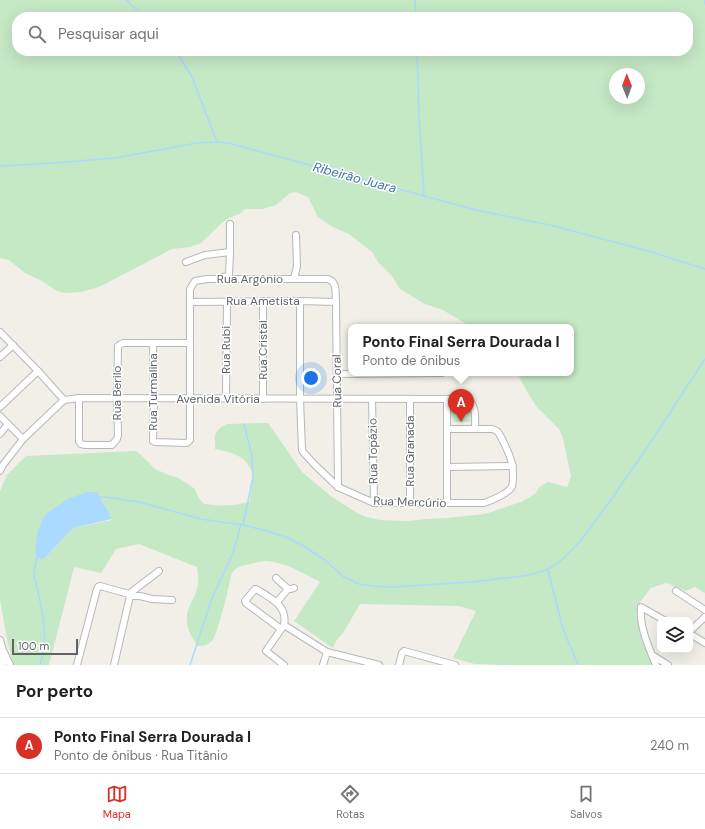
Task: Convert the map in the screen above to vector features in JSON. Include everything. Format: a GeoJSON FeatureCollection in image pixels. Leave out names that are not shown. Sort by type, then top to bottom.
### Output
{"type":"FeatureCollection","features":[{"type":"Feature","properties":{"kind":"street"},"geometry":{"type":"LineString","coordinates":[[207,279],[228,276],[230,224]]}},
{"type":"Feature","properties":{"kind":"street"},"geometry":{"type":"LineString","coordinates":[[294,279],[297,266],[296,234]]}},
{"type":"Feature","properties":{"kind":"street"},"geometry":{"type":"LineString","coordinates":[[186,262],[205,256],[230,252]]}},
{"type":"Feature","properties":{"kind":"street","name":"Rua Argônio"},"geometry":{"type":"LineString","coordinates":[[190,440],[190,289],[195,282],[207,279],[328,279]]}},
{"type":"Feature","properties":{"kind":"street","name":"Rua Coral"},"geometry":{"type":"LineString","coordinates":[[328,279],[335,284],[336,302],[338,487]]}},
{"type":"Feature","properties":{"kind":"street","name":"Rua Cristal"},"geometry":{"type":"LineString","coordinates":[[262,301],[263,399]]}},
{"type":"Feature","properties":{"kind":"street"},"geometry":{"type":"LineString","coordinates":[[300,301],[300,399]]}},
{"type":"Feature","properties":{"kind":"street","name":"Rua Ametista"},"geometry":{"type":"LineString","coordinates":[[190,302],[336,302]]}},
{"type":"Feature","properties":{"kind":"street","name":"Rua Rubi"},"geometry":{"type":"LineString","coordinates":[[226,302],[226,398]]}},
{"type":"Feature","properties":{"kind":"street"},"geometry":{"type":"LineString","coordinates":[[0,332],[64,400],[23,439],[0,471]]}},
{"type":"Feature","properties":{"kind":"street","name":"Rua Berilo"},"geometry":{"type":"LineString","coordinates":[[79,398],[79,441],[82,445],[107,446],[114,444],[117,439],[118,346],[123,343],[153,343]]}},
{"type":"Feature","properties":{"kind":"street"},"geometry":{"type":"LineString","coordinates":[[153,343],[190,343]]}},
{"type":"Feature","properties":{"kind":"street","name":"Rua Turmalina"},"geometry":{"type":"LineString","coordinates":[[153,343],[153,441],[163,443],[188,443],[190,440]]}},
{"type":"Feature","properties":{"kind":"street"},"geometry":{"type":"LineString","coordinates":[[0,357],[13,345]]}},
{"type":"Feature","properties":{"kind":"street"},"geometry":{"type":"LineString","coordinates":[[0,407],[38,371]]}},
{"type":"Feature","properties":{"kind":"street"},"geometry":{"type":"LineString","coordinates":[[337,374],[348,374]]}},
{"type":"Feature","properties":{"kind":"street","name":"Avenida Vitória"},"geometry":{"type":"LineString","coordinates":[[64,400],[79,398],[468,399],[474,407],[475,429]]}},
{"type":"Feature","properties":{"kind":"street","name":"Rua Mercúrio"},"geometry":{"type":"LineString","coordinates":[[300,399],[303,452],[338,487],[374,503],[484,503],[496,499],[512,488],[513,466]]}},
{"type":"Feature","properties":{"kind":"street","name":"Rua Topázio"},"geometry":{"type":"LineString","coordinates":[[372,399],[374,503]]}},
{"type":"Feature","properties":{"kind":"street","name":"Rua Granada"},"geometry":{"type":"LineString","coordinates":[[410,399],[410,502]]}},
{"type":"Feature","properties":{"kind":"street"},"geometry":{"type":"LineString","coordinates":[[446,399],[448,467],[447,503]]}},
{"type":"Feature","properties":{"kind":"street"},"geometry":{"type":"LineString","coordinates":[[0,416],[23,439]]}},
{"type":"Feature","properties":{"kind":"street"},"geometry":{"type":"LineString","coordinates":[[0,434],[8,424]]}},
{"type":"Feature","properties":{"kind":"street"},"geometry":{"type":"LineString","coordinates":[[447,429],[495,430],[498,432],[513,466],[448,467]]}},
{"type":"Feature","properties":{"kind":"street"},"geometry":{"type":"LineString","coordinates":[[114,665],[130,596],[159,571]]}},
{"type":"Feature","properties":{"kind":"street"},"geometry":{"type":"LineString","coordinates":[[276,578],[291,588],[277,602]]}},
{"type":"Feature","properties":{"kind":"street"},"geometry":{"type":"LineString","coordinates":[[77,665],[98,586],[130,596],[172,600]]}},
{"type":"Feature","properties":{"kind":"street"},"geometry":{"type":"LineString","coordinates":[[284,665],[266,652],[283,627],[285,620],[282,607],[277,602],[255,589],[245,601],[246,604],[283,627],[327,652],[362,663],[379,665]]}},
{"type":"Feature","properties":{"kind":"street"},"geometry":{"type":"LineString","coordinates":[[676,591],[705,610]]}},
{"type":"Feature","properties":{"kind":"street"},"geometry":{"type":"LineString","coordinates":[[656,665],[643,628],[640,615],[641,607],[659,617]]}},
{"type":"Feature","properties":{"kind":"street"},"geometry":{"type":"LineString","coordinates":[[693,630],[705,617]]}},
{"type":"Feature","properties":{"kind":"street"},"geometry":{"type":"LineString","coordinates":[[693,635],[705,643]]}},
{"type":"Feature","properties":{"kind":"street"},"geometry":{"type":"LineString","coordinates":[[0,640],[10,665]]}},
{"type":"Feature","properties":{"kind":"street"},"geometry":{"type":"LineString","coordinates":[[3,650],[3,665]]}},
{"type":"Feature","properties":{"kind":"street"},"geometry":{"type":"LineString","coordinates":[[324,665],[327,652]]}},
{"type":"Feature","properties":{"kind":"street"},"geometry":{"type":"LineString","coordinates":[[399,665],[402,653],[404,652],[455,665]]}},
{"type":"Feature","properties":{"kind":"street"},"geometry":{"type":"LineString","coordinates":[[652,655],[668,665]]}},
{"type":"Feature","properties":{"kind":"green space"},"geometry":{"type":"Polygon","coordinates":[[[0,0],[705,0],[705,593],[695,587],[685,591],[666,583],[651,588],[640,602],[636,616],[656,665],[475,664],[453,658],[476,611],[459,606],[360,604],[333,648],[294,621],[320,582],[280,563],[264,561],[242,566],[232,573],[222,614],[214,637],[209,643],[198,646],[190,634],[187,624],[188,610],[198,586],[197,567],[139,544],[116,549],[101,573],[74,567],[49,665],[15,665],[13,663],[8,644],[0,600],[0,491],[7,475],[26,456],[136,451],[155,469],[177,477],[195,489],[198,497],[204,504],[221,506],[233,505],[250,501],[253,474],[245,461],[241,458],[231,453],[215,449],[215,436],[217,431],[227,424],[268,423],[302,472],[332,497],[359,514],[380,520],[408,521],[485,514],[521,502],[536,493],[542,485],[548,482],[567,487],[571,476],[563,438],[559,429],[537,407],[519,376],[574,376],[574,324],[466,324],[443,310],[425,304],[400,289],[392,276],[378,262],[372,252],[349,234],[331,226],[318,217],[308,197],[296,192],[290,193],[276,205],[262,209],[245,209],[241,213],[223,222],[201,243],[190,247],[172,249],[99,287],[81,292],[66,293],[57,291],[42,281],[25,273],[9,260],[0,258],[0,0]],[[97,492],[35,552],[45,558],[73,528],[112,520],[97,492]]]}},
{"type":"Feature","properties":{"kind":"green space"},"geometry":{"type":"Polygon","coordinates":[[[460,399],[469,405],[472,414],[470,422],[454,422],[451,417],[450,412],[453,401],[460,399]]]}},
{"type":"Feature","properties":{"kind":"water"},"geometry":{"type":"Polygon","coordinates":[[[87,492],[97,492],[112,519],[73,528],[45,558],[38,558],[35,552],[38,530],[47,513],[68,499],[87,492]]]}},
{"type":"Feature","properties":{"kind":"waterway"},"geometry":{"type":"LineString","coordinates":[[126,0],[139,12]]}},
{"type":"Feature","properties":{"kind":"waterway"},"geometry":{"type":"LineString","coordinates":[[415,0],[416,12]]}},
{"type":"Feature","properties":{"kind":"waterway"},"geometry":{"type":"LineString","coordinates":[[704,0],[705,4]]}},
{"type":"Feature","properties":{"kind":"waterway"},"geometry":{"type":"LineString","coordinates":[[179,56],[192,77],[217,142]]}},
{"type":"Feature","properties":{"kind":"waterway"},"geometry":{"type":"LineString","coordinates":[[417,56],[424,195]]}},
{"type":"Feature","properties":{"kind":"waterway","name":"Ribeirão Juara"},"geometry":{"type":"LineString","coordinates":[[0,166],[115,158],[197,143],[228,143],[476,210],[554,226],[648,251],[705,269]]}},
{"type":"Feature","properties":{"kind":"waterway"},"geometry":{"type":"LineString","coordinates":[[99,497],[139,502],[201,519],[243,525],[268,531],[302,545],[325,560],[344,577],[359,584],[392,587],[472,582],[530,575],[548,569],[558,563],[579,543],[613,497],[705,359]]}},
{"type":"Feature","properties":{"kind":"waterway"},"geometry":{"type":"LineString","coordinates":[[243,525],[253,477],[252,456],[244,424]]}},
{"type":"Feature","properties":{"kind":"waterway"},"geometry":{"type":"LineString","coordinates":[[42,523],[42,519],[45,517]]}},
{"type":"Feature","properties":{"kind":"waterway"},"geometry":{"type":"LineString","coordinates":[[190,665],[212,598],[233,553],[241,524]]}},
{"type":"Feature","properties":{"kind":"waterway"},"geometry":{"type":"LineString","coordinates":[[37,555],[34,575],[42,609],[44,631],[43,654],[40,665]]}},
{"type":"Feature","properties":{"kind":"waterway"},"geometry":{"type":"LineString","coordinates":[[548,570],[563,629],[578,665]]}},
{"type":"Feature","properties":{"kind":"place","name":"Ponto Final Serra Dourada I"},"geometry":{"type":"Point","coordinates":[461,422]}}]}
